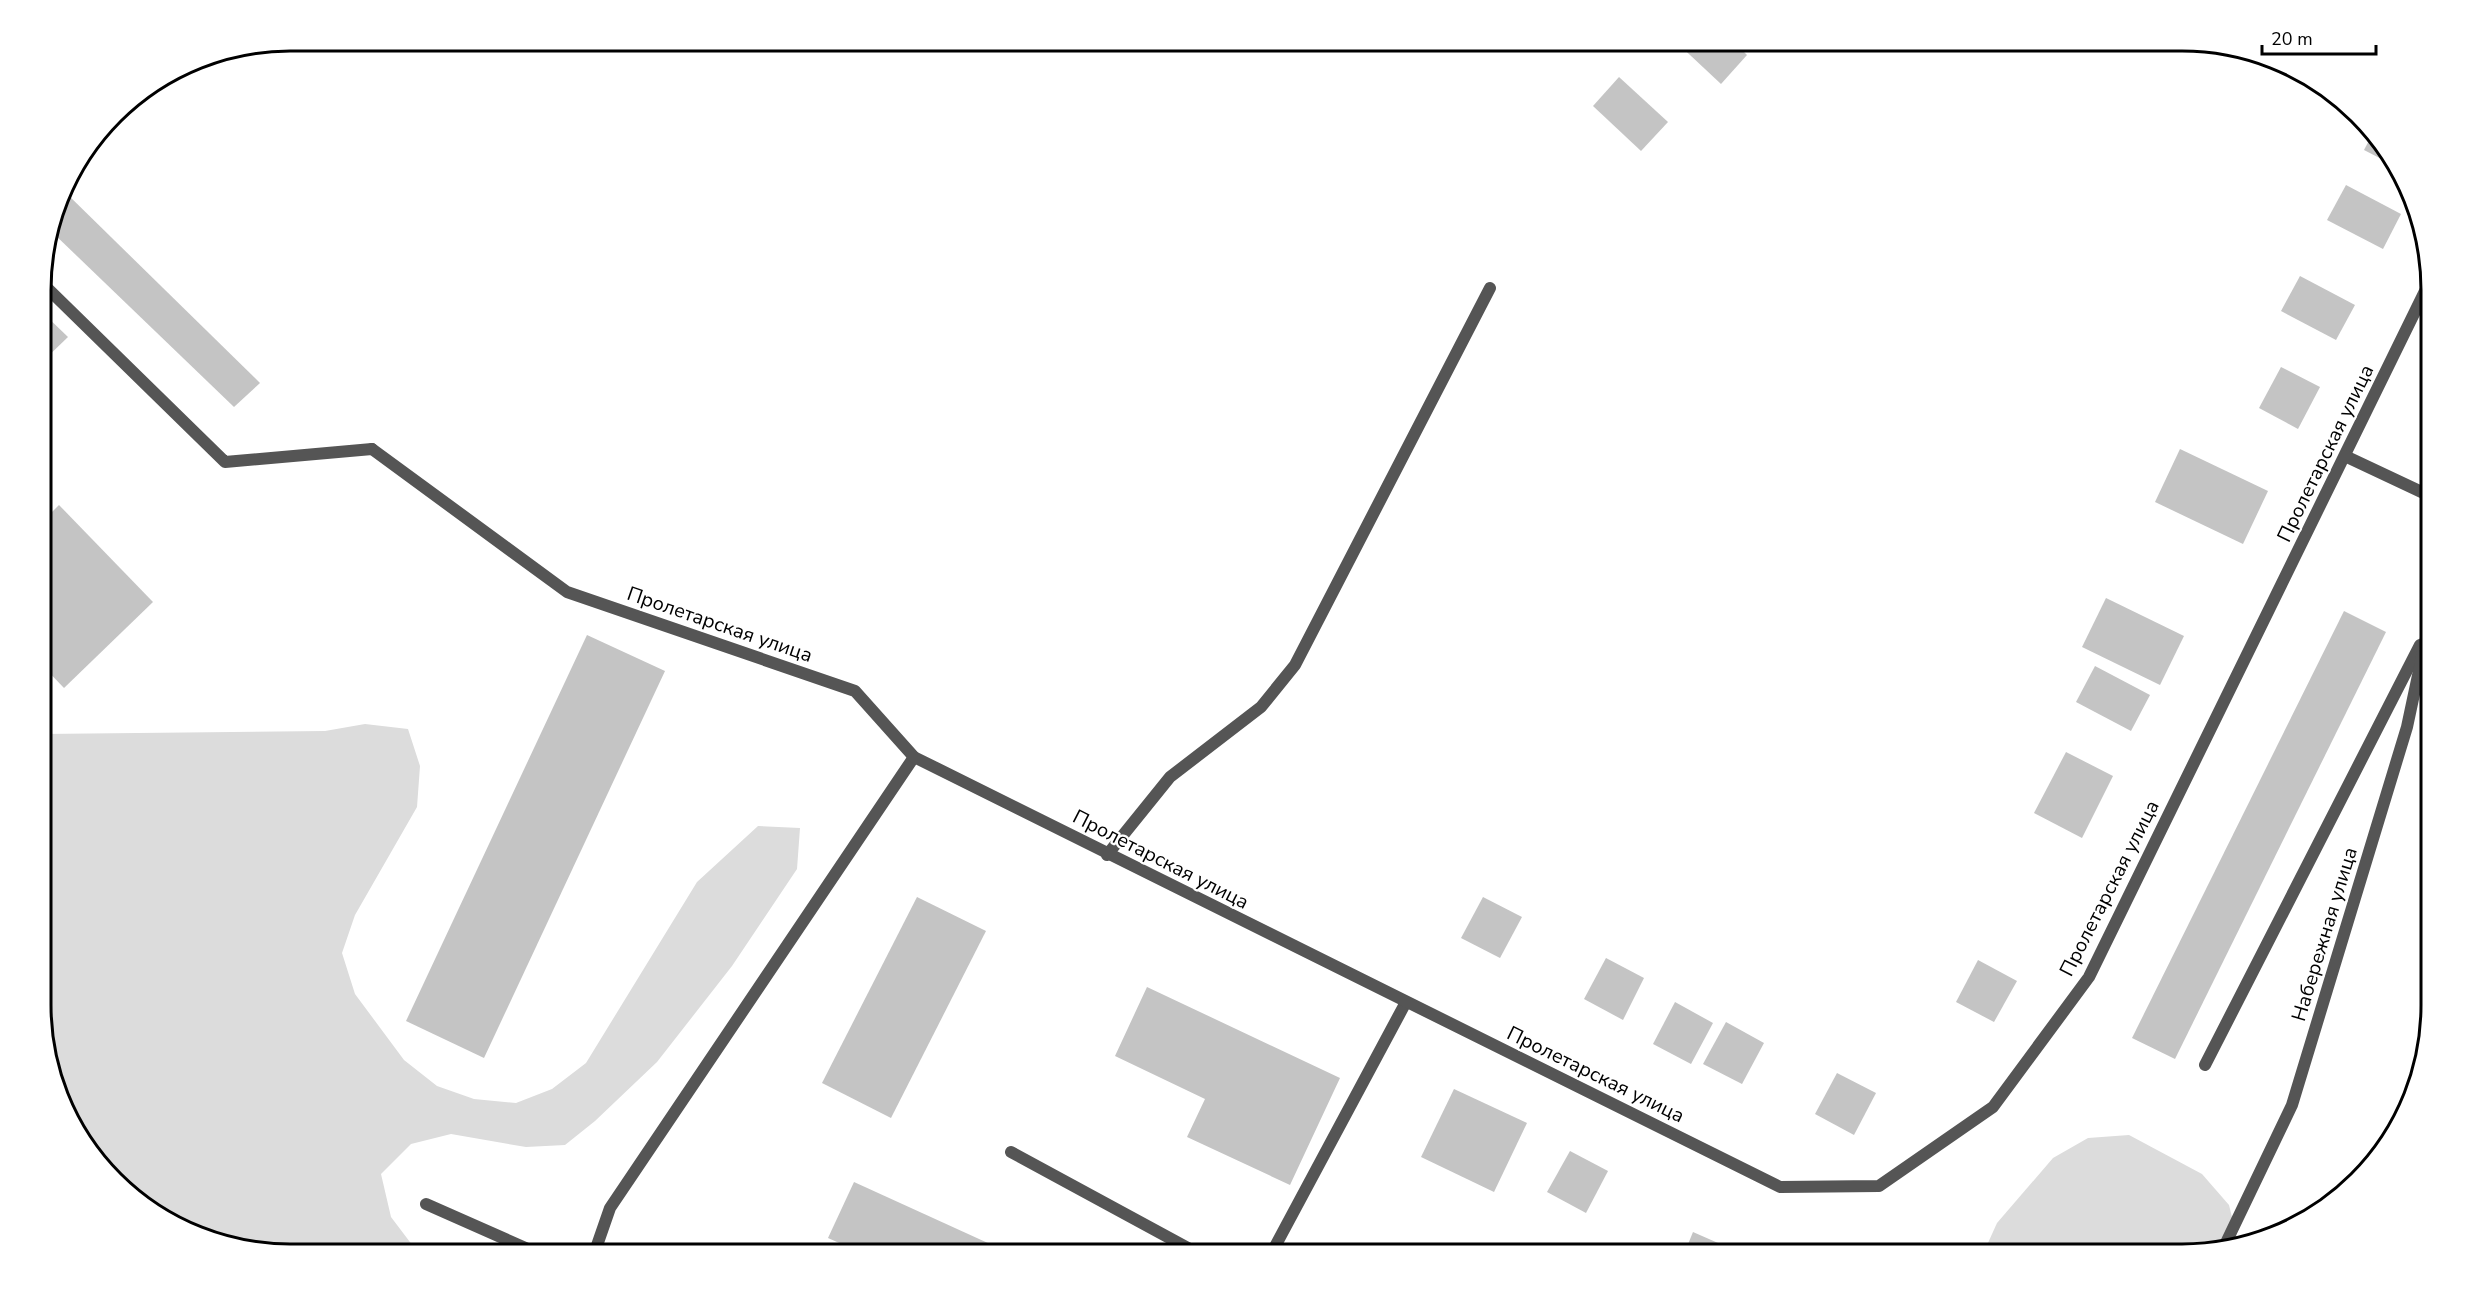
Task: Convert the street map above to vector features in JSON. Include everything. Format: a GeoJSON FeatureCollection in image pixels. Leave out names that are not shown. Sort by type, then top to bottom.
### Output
{"type":"FeatureCollection","features":[{"type":"Feature","properties":{"kind":"street"},"geometry":{"type":"LineString","coordinates":[[1107,855],[1170,777],[1261,707],[1295,665],[1490,288]]}},
{"type":"Feature","properties":{"kind":"street","name":"Пролетарская улица"},"geometry":{"type":"LineString","coordinates":[[51,292],[225,462],[372,449],[567,592],[855,691],[914,758],[1780,1186],[1879,1186],[1993,1107],[2089,976],[2421,301]]}},
{"type":"Feature","properties":{"kind":"street"},"geometry":{"type":"LineString","coordinates":[[2345,456],[2421,491]]}},
{"type":"Feature","properties":{"kind":"street"},"geometry":{"type":"LineString","coordinates":[[2205,1065],[2421,641]]}},
{"type":"Feature","properties":{"kind":"street","name":"Набережная улица"},"geometry":{"type":"LineString","coordinates":[[2228,1239],[2292,1106],[2407,727],[2421,662]]}},
{"type":"Feature","properties":{"kind":"street"},"geometry":{"type":"LineString","coordinates":[[597,1244],[610,1208],[914,758]]}},
{"type":"Feature","properties":{"kind":"street"},"geometry":{"type":"LineString","coordinates":[[1277,1244],[1406,1002]]}},
{"type":"Feature","properties":{"kind":"street"},"geometry":{"type":"LineString","coordinates":[[1011,1152],[1181,1244]]}},
{"type":"Feature","properties":{"kind":"street"},"geometry":{"type":"LineString","coordinates":[[426,1204],[516,1244]]}},
{"type":"Feature","properties":{"kind":"shaded area"},"geometry":{"type":"Polygon","coordinates":[[[365,724],[408,729],[420,766],[417,807],[355,915],[342,953],[355,994],[404,1060],[437,1086],[474,1099],[516,1103],[552,1089],[586,1063],[697,882],[758,826],[800,828],[797,869],[732,966],[657,1062],[595,1121],[565,1145],[526,1147],[451,1134],[411,1144],[381,1174],[391,1217],[411,1244],[258,1242],[228,1236],[198,1226],[170,1212],[132,1185],[110,1163],[91,1138],[69,1097],[59,1067],[53,1037],[51,734],[325,731],[365,724]]]}},
{"type":"Feature","properties":{"kind":"shaded area"},"geometry":{"type":"Polygon","coordinates":[[[2129,1135],[2202,1174],[2229,1205],[2237,1237],[2214,1242],[2182,1244],[1988,1244],[1997,1223],[2053,1158],[2088,1138],[2129,1135]]]}},
{"type":"Feature","properties":{"kind":"building"},"geometry":{"type":"Polygon","coordinates":[[[1686,51],[1743,51],[1747,55],[1721,84],[1686,51]]]}},
{"type":"Feature","properties":{"kind":"building"},"geometry":{"type":"Polygon","coordinates":[[[1619,77],[1668,122],[1641,151],[1593,106],[1619,77]]]}},
{"type":"Feature","properties":{"kind":"building"},"geometry":{"type":"Polygon","coordinates":[[[2369,140],[2383,160],[2364,150],[2369,140]]]}},
{"type":"Feature","properties":{"kind":"building"},"geometry":{"type":"Polygon","coordinates":[[[2346,185],[2401,214],[2383,249],[2327,220],[2346,185]]]}},
{"type":"Feature","properties":{"kind":"building"},"geometry":{"type":"Polygon","coordinates":[[[70,197],[260,383],[234,407],[57,237],[70,197]]]}},
{"type":"Feature","properties":{"kind":"building"},"geometry":{"type":"Polygon","coordinates":[[[2300,276],[2355,305],[2336,340],[2281,311],[2300,276]]]}},
{"type":"Feature","properties":{"kind":"building"},"geometry":{"type":"Polygon","coordinates":[[[51,321],[68,337],[51,353],[51,321]]]}},
{"type":"Feature","properties":{"kind":"building"},"geometry":{"type":"Polygon","coordinates":[[[2281,367],[2320,387],[2298,429],[2259,408],[2281,367]]]}},
{"type":"Feature","properties":{"kind":"building"},"geometry":{"type":"Polygon","coordinates":[[[2180,449],[2268,491],[2243,544],[2155,502],[2180,449]]]}},
{"type":"Feature","properties":{"kind":"building"},"geometry":{"type":"Polygon","coordinates":[[[59,505],[153,602],[64,688],[51,674],[51,513],[59,505]]]}},
{"type":"Feature","properties":{"kind":"building"},"geometry":{"type":"Polygon","coordinates":[[[2106,598],[2184,636],[2160,685],[2082,647],[2106,598]]]}},
{"type":"Feature","properties":{"kind":"building"},"geometry":{"type":"Polygon","coordinates":[[[2344,611],[2386,632],[2175,1059],[2132,1038],[2344,611]]]}},
{"type":"Feature","properties":{"kind":"building"},"geometry":{"type":"Polygon","coordinates":[[[587,635],[665,671],[484,1058],[406,1021],[587,635]]]}},
{"type":"Feature","properties":{"kind":"building"},"geometry":{"type":"Polygon","coordinates":[[[2095,666],[2150,695],[2131,731],[2076,702],[2095,666]]]}},
{"type":"Feature","properties":{"kind":"building"},"geometry":{"type":"Polygon","coordinates":[[[2066,752],[2113,776],[2082,838],[2034,813],[2066,752]]]}},
{"type":"Feature","properties":{"kind":"building"},"geometry":{"type":"Polygon","coordinates":[[[917,897],[986,931],[891,1118],[822,1083],[917,897]]]}},
{"type":"Feature","properties":{"kind":"building"},"geometry":{"type":"Polygon","coordinates":[[[1483,897],[1522,917],[1500,958],[1461,938],[1483,897]]]}},
{"type":"Feature","properties":{"kind":"building"},"geometry":{"type":"Polygon","coordinates":[[[1606,958],[1644,978],[1623,1020],[1584,999],[1606,958]]]}},
{"type":"Feature","properties":{"kind":"building"},"geometry":{"type":"Polygon","coordinates":[[[1978,960],[2017,981],[1994,1022],[1956,1002],[1978,960]]]}},
{"type":"Feature","properties":{"kind":"building"},"geometry":{"type":"Polygon","coordinates":[[[1147,987],[1340,1078],[1290,1185],[1187,1137],[1205,1099],[1115,1056],[1147,987]]]}},
{"type":"Feature","properties":{"kind":"building"},"geometry":{"type":"Polygon","coordinates":[[[1675,1002],[1713,1023],[1691,1064],[1653,1044],[1675,1002]]]}},
{"type":"Feature","properties":{"kind":"building"},"geometry":{"type":"Polygon","coordinates":[[[1726,1022],[1764,1043],[1742,1084],[1703,1064],[1726,1022]]]}},
{"type":"Feature","properties":{"kind":"building"},"geometry":{"type":"Polygon","coordinates":[[[1837,1073],[1876,1093],[1854,1135],[1815,1114],[1837,1073]]]}},
{"type":"Feature","properties":{"kind":"building"},"geometry":{"type":"Polygon","coordinates":[[[1454,1089],[1527,1123],[1494,1192],[1421,1157],[1454,1089]]]}},
{"type":"Feature","properties":{"kind":"building"},"geometry":{"type":"Polygon","coordinates":[[[1570,1151],[1608,1171],[1586,1213],[1547,1192],[1570,1151]]]}},
{"type":"Feature","properties":{"kind":"building"},"geometry":{"type":"Polygon","coordinates":[[[854,1182],[990,1244],[842,1244],[828,1238],[854,1182]]]}},
{"type":"Feature","properties":{"kind":"building"},"geometry":{"type":"Polygon","coordinates":[[[1693,1232],[1720,1244],[1688,1244],[1693,1232]]]}}]}
